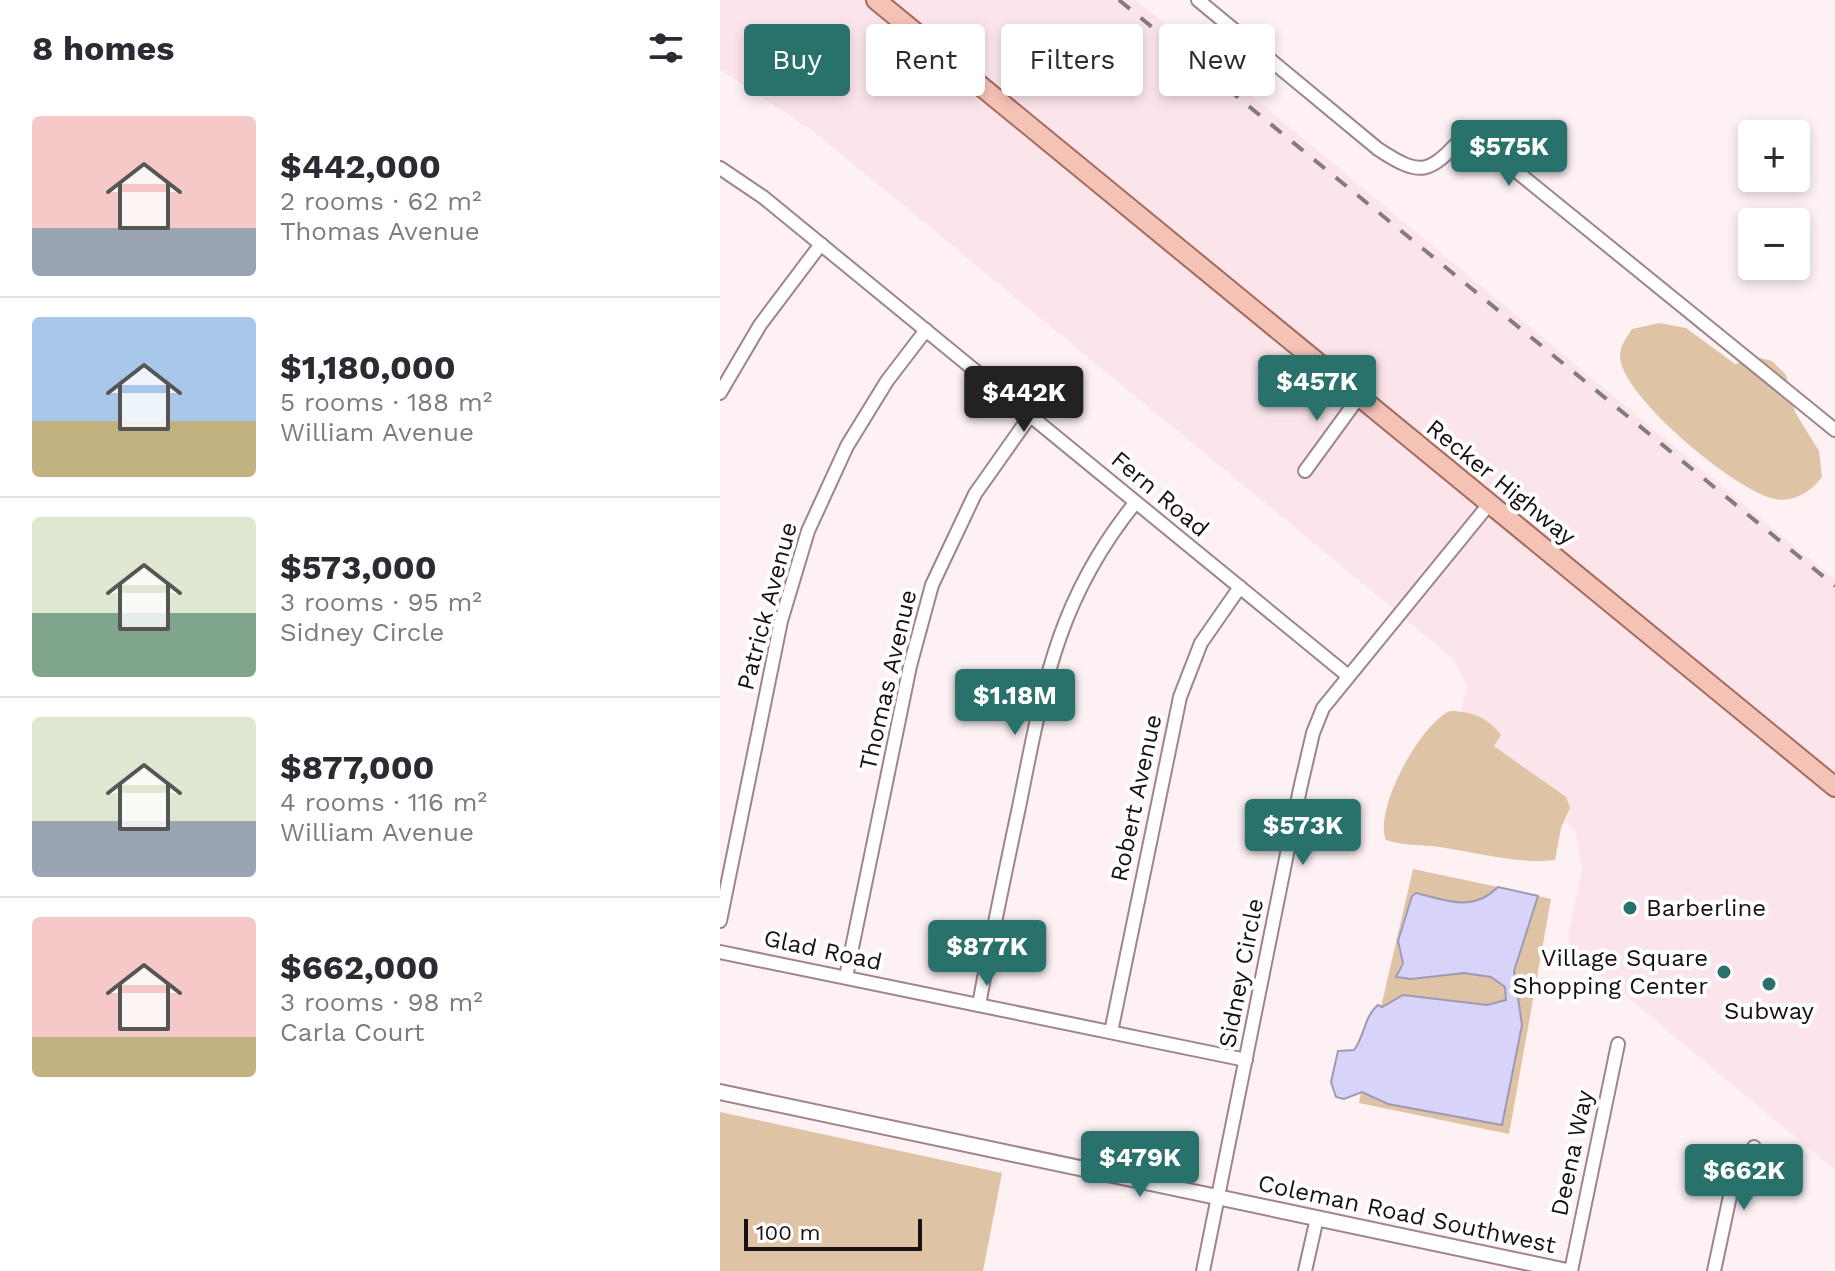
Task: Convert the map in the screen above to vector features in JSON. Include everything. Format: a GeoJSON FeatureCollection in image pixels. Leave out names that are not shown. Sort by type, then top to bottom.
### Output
{"type":"FeatureCollection","features":[{"type":"Feature","properties":{"kind":"main road","name":"Recker Highway"},"geometry":{"type":"LineString","coordinates":[[876,0],[1835,787]]}},
{"type":"Feature","properties":{"kind":"street"},"geometry":{"type":"LineString","coordinates":[[1198,0],[1404,166],[1420,169],[1437,163],[1468,132],[1835,430]]}},
{"type":"Feature","properties":{"kind":"street","name":"Fern Road"},"geometry":{"type":"LineString","coordinates":[[720,168],[763,197],[1347,675]]}},
{"type":"Feature","properties":{"kind":"street"},"geometry":{"type":"LineString","coordinates":[[720,393],[760,325],[821,244]]}},
{"type":"Feature","properties":{"kind":"street","name":"Patrick Avenue"},"geometry":{"type":"LineString","coordinates":[[720,921],[781,621],[808,531],[847,446],[887,381],[926,330]]}},
{"type":"Feature","properties":{"kind":"street"},"geometry":{"type":"LineString","coordinates":[[1305,471],[1359,397]]}},
{"type":"Feature","properties":{"kind":"street","name":"Thomas Avenue"},"geometry":{"type":"LineString","coordinates":[[846,977],[910,666],[932,585],[975,494],[1030,416]]}},
{"type":"Feature","properties":{"kind":"street"},"geometry":{"type":"LineString","coordinates":[[979,1005],[1051,660],[1083,578],[1102,546],[1135,503]]}},
{"type":"Feature","properties":{"kind":"street","name":"Sidney Circle"},"geometry":{"type":"LineString","coordinates":[[1203,1271],[1313,733],[1323,708],[1347,675],[1490,503]]}},
{"type":"Feature","properties":{"kind":"street","name":"Robert Avenue"},"geometry":{"type":"LineString","coordinates":[[1111,1032],[1180,697],[1201,643],[1240,587]]}},
{"type":"Feature","properties":{"kind":"street","name":"Glad Road"},"geometry":{"type":"LineString","coordinates":[[720,952],[1246,1060]]}},
{"type":"Feature","properties":{"kind":"street","name":"Deena Way"},"geometry":{"type":"LineString","coordinates":[[1569,1271],[1618,1044]]}},
{"type":"Feature","properties":{"kind":"street","name":"Coleman Road Southwest"},"geometry":{"type":"LineString","coordinates":[[720,1092],[1569,1271]]}},
{"type":"Feature","properties":{"kind":"street"},"geometry":{"type":"LineString","coordinates":[[1714,1271],[1733,1182],[1754,1147]]}},
{"type":"Feature","properties":{"kind":"street"},"geometry":{"type":"LineString","coordinates":[[1305,1271],[1317,1218]]}},
{"type":"Feature","properties":{"kind":"shaded area"},"geometry":{"type":"Polygon","coordinates":[[[720,0],[866,0],[895,24],[866,24],[866,96],[983,96],[1350,398],[1296,472],[1305,480],[1360,406],[1481,505],[1394,609],[813,131],[760,96],[850,96],[850,24],[744,24],[744,86],[720,70],[720,0]]]}},
{"type":"Feature","properties":{"kind":"shaded area"},"geometry":{"type":"Polygon","coordinates":[[[887,0],[1136,0],[1165,24],[1159,24],[1159,96],[1252,96],[1835,580],[1835,779],[1004,96],[1143,96],[1143,24],[1001,24],[1001,94],[985,81],[985,24],[916,24],[887,0]]]}},
{"type":"Feature","properties":{"kind":"shaded area"},"geometry":{"type":"Polygon","coordinates":[[[1659,323],[1686,328],[1735,364],[1760,358],[1772,361],[1786,375],[1795,412],[1819,451],[1822,477],[1813,487],[1802,495],[1782,500],[1758,493],[1710,462],[1660,418],[1626,374],[1620,357],[1622,346],[1632,329],[1659,323]]]}},
{"type":"Feature","properties":{"kind":"shaded area"},"geometry":{"type":"Polygon","coordinates":[[[1490,513],[1835,796],[1835,1170],[1571,950],[1568,937],[1582,870],[1575,830],[1566,822],[1570,808],[1533,773],[1494,745],[1498,740],[1483,718],[1461,711],[1467,687],[1453,659],[1403,617],[1490,513]]]}},
{"type":"Feature","properties":{"kind":"shaded area"},"geometry":{"type":"Polygon","coordinates":[[[1450,711],[1465,712],[1484,719],[1501,735],[1494,746],[1566,797],[1570,808],[1561,828],[1555,860],[1515,860],[1386,840],[1386,809],[1402,769],[1426,732],[1450,711]]]}},
{"type":"Feature","properties":{"kind":"shaded area"},"geometry":{"type":"Polygon","coordinates":[[[1413,869],[1498,887],[1485,897],[1460,904],[1429,896],[1412,896],[1399,938],[1402,960],[1398,969],[1401,979],[1464,973],[1491,977],[1505,987],[1506,1000],[1487,1005],[1403,995],[1381,1007],[1413,869]]]}},
{"type":"Feature","properties":{"kind":"shaded area"},"geometry":{"type":"Polygon","coordinates":[[[1498,887],[1538,896],[1514,971],[1522,1025],[1502,1125],[1388,1104],[1362,1092],[1344,1099],[1336,1097],[1331,1082],[1338,1051],[1354,1050],[1378,1005],[1382,1007],[1403,995],[1487,1005],[1506,1000],[1505,987],[1491,977],[1464,973],[1411,979],[1396,977],[1403,963],[1398,941],[1412,896],[1416,893],[1448,901],[1469,902],[1488,895],[1498,887]]]}},
{"type":"Feature","properties":{"kind":"shaded area"},"geometry":{"type":"Polygon","coordinates":[[[1538,896],[1551,899],[1509,1134],[1359,1103],[1361,1092],[1388,1104],[1502,1125],[1522,1025],[1514,971],[1538,896]]]}},
{"type":"Feature","properties":{"kind":"shaded area"},"geometry":{"type":"Polygon","coordinates":[[[720,1112],[1002,1173],[983,1271],[720,1271],[720,1112]]]}},
{"type":"Feature","properties":{"kind":"railway"},"geometry":{"type":"LineString","coordinates":[[1119,0],[1835,586]]}},
{"type":"Feature","properties":{"kind":"place","name":"Barberline"},"geometry":{"type":"Point","coordinates":[1630,908]}},
{"type":"Feature","properties":{"kind":"place","name":"Village Square Shopping Center"},"geometry":{"type":"Point","coordinates":[1724,972]}},
{"type":"Feature","properties":{"kind":"place","name":"Subway"},"geometry":{"type":"Point","coordinates":[1769,984]}}]}
